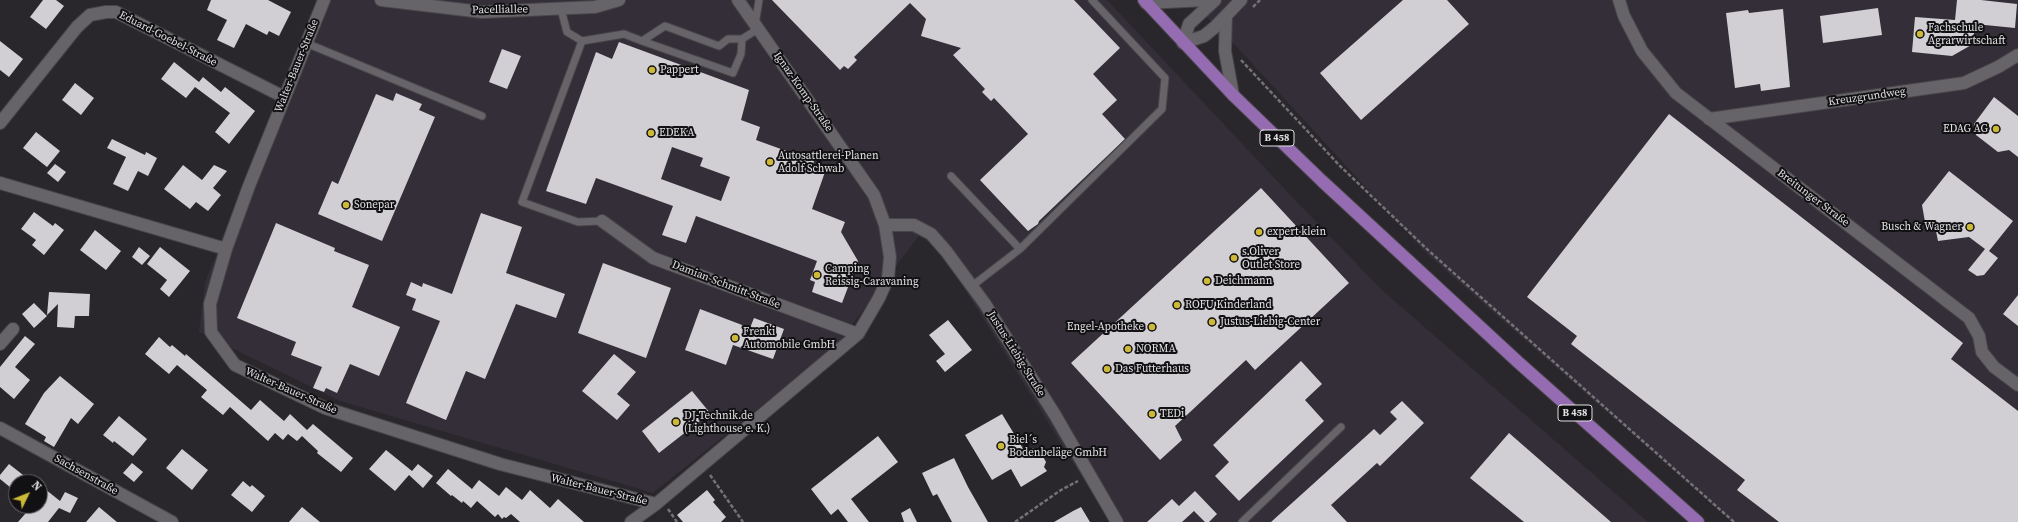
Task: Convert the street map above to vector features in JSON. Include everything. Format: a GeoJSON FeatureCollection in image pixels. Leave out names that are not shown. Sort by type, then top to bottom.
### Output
{"type":"FeatureCollection","features":[{"type":"Feature","properties":{"kind":"main road","name":"B 458"},"geometry":{"type":"LineString","coordinates":[[1145,1],[1233,95],[1322,181],[1513,357],[1698,522]]}},
{"type":"Feature","properties":{"kind":"street","name":"Walter-Bauer-Straße"},"geometry":{"type":"LineString","coordinates":[[324,0],[284,97],[226,249],[210,304],[211,332],[235,366],[325,408],[500,464],[656,504]]}},
{"type":"Feature","properties":{"kind":"street","name":"Pacelliallee"},"geometry":{"type":"LineString","coordinates":[[381,0],[444,4],[482,12],[595,7],[619,0]]}},
{"type":"Feature","properties":{"kind":"street","name":"Ignaz-Komp-Straße"},"geometry":{"type":"LineString","coordinates":[[631,522],[656,504],[858,334],[879,298],[888,278],[890,258],[885,225],[874,195],[738,0]]}},
{"type":"Feature","properties":{"kind":"street"},"geometry":{"type":"LineString","coordinates":[[1145,1],[1206,0]]}},
{"type":"Feature","properties":{"kind":"street"},"geometry":{"type":"LineString","coordinates":[[1183,43],[1189,24],[1215,0]]}},
{"type":"Feature","properties":{"kind":"street"},"geometry":{"type":"LineString","coordinates":[[1183,43],[1204,36],[1241,0]]}},
{"type":"Feature","properties":{"kind":"street","name":"Breitunger Straße"},"geometry":{"type":"LineString","coordinates":[[1619,0],[1624,16],[1642,51],[1676,93],[1969,318],[1979,336],[1982,352],[1994,367],[2018,385]]}},
{"type":"Feature","properties":{"kind":"street","name":"Eduard-Goebel-Straße"},"geometry":{"type":"LineString","coordinates":[[0,123],[77,27],[90,15],[106,12],[116,12],[284,97]]}},
{"type":"Feature","properties":{"kind":"street"},"geometry":{"type":"LineString","coordinates":[[1226,16],[1225,52],[1233,95]]}},
{"type":"Feature","properties":{"kind":"street","name":"Kreuzgrundweg"},"geometry":{"type":"LineString","coordinates":[[1709,119],[1964,83],[1998,67],[2018,54]]}},
{"type":"Feature","properties":{"kind":"street"},"geometry":{"type":"LineString","coordinates":[[0,183],[226,249]]}},
{"type":"Feature","properties":{"kind":"street","name":"Damian-Schmitt-Straße"},"geometry":{"type":"LineString","coordinates":[[602,221],[653,258],[858,334]]}},
{"type":"Feature","properties":{"kind":"street","name":"Justus-Liebig-Straße"},"geometry":{"type":"LineString","coordinates":[[885,225],[914,225],[932,234],[972,286],[1055,415],[1117,522]]}},
{"type":"Feature","properties":{"kind":"street"},"geometry":{"type":"LineString","coordinates":[[0,344],[13,329]]}},
{"type":"Feature","properties":{"kind":"street","name":"Sachsenstraße"},"geometry":{"type":"LineString","coordinates":[[0,428],[172,522]]}},
{"type":"Feature","properties":{"kind":"lane"},"geometry":{"type":"LineString","coordinates":[[642,41],[665,26],[719,46],[728,39],[742,39],[756,27],[759,0]]}},
{"type":"Feature","properties":{"kind":"lane"},"geometry":{"type":"LineString","coordinates":[[972,286],[1020,249],[1162,109],[1165,78],[1092,0]]}},
{"type":"Feature","properties":{"kind":"lane"},"geometry":{"type":"LineString","coordinates":[[561,9],[567,32],[582,41],[624,34],[733,73],[741,54],[742,39]]}},
{"type":"Feature","properties":{"kind":"lane"},"geometry":{"type":"LineString","coordinates":[[582,41],[522,202],[578,222],[602,221]]}},
{"type":"Feature","properties":{"kind":"lane"},"geometry":{"type":"LineString","coordinates":[[306,43],[482,116]]}},
{"type":"Feature","properties":{"kind":"lane"},"geometry":{"type":"LineString","coordinates":[[951,176],[1020,249]]}},
{"type":"Feature","properties":{"kind":"lane"},"geometry":{"type":"LineString","coordinates":[[1242,522],[1341,427]]}},
{"type":"Feature","properties":{"kind":"path"},"geometry":{"type":"LineString","coordinates":[[1250,9],[1260,0]]}},
{"type":"Feature","properties":{"kind":"path"},"geometry":{"type":"LineString","coordinates":[[1238,56],[1340,166],[1429,251],[1734,522]]}},
{"type":"Feature","properties":{"kind":"path"},"geometry":{"type":"LineString","coordinates":[[703,465],[743,522]]}},
{"type":"Feature","properties":{"kind":"path"},"geometry":{"type":"LineString","coordinates":[[1015,522],[1061,490],[1081,480]]}},
{"type":"Feature","properties":{"kind":"shaded area"},"geometry":{"type":"Polygon","coordinates":[[[324,0],[1107,0],[1381,289],[1648,522],[1110,522],[961,283],[938,241],[924,229],[836,346],[653,493],[340,401],[199,332],[205,282],[324,0]]]}},
{"type":"Feature","properties":{"kind":"shaded area"},"geometry":{"type":"Polygon","coordinates":[[[1189,0],[2018,0],[2018,522],[1732,522],[1427,254],[1237,47],[1189,0]]]}},
{"type":"Feature","properties":{"kind":"building"},"geometry":{"type":"Polygon","coordinates":[[[43,0],[56,0],[64,6],[46,29],[30,17],[43,0]]]}},
{"type":"Feature","properties":{"kind":"building"},"geometry":{"type":"Polygon","coordinates":[[[211,0],[268,0],[291,12],[279,36],[269,31],[267,35],[246,24],[234,48],[217,40],[227,20],[207,10],[211,0]]]}},
{"type":"Feature","properties":{"kind":"building"},"geometry":{"type":"Polygon","coordinates":[[[772,0],[1074,0],[1120,48],[1093,74],[1117,100],[1102,114],[1125,139],[1039,221],[1038,224],[1028,231],[980,180],[1028,134],[994,98],[991,101],[982,92],[985,89],[953,55],[961,48],[921,36],[926,19],[910,3],[854,57],[857,60],[848,69],[844,66],[840,70],[772,0]]]}},
{"type":"Feature","properties":{"kind":"building"},"geometry":{"type":"Polygon","coordinates":[[[1403,0],[1447,0],[1469,24],[1361,120],[1320,73],[1403,0]]]}},
{"type":"Feature","properties":{"kind":"building"},"geometry":{"type":"Polygon","coordinates":[[[1957,0],[1981,0],[2017,4],[2015,28],[1975,24],[1973,44],[1952,56],[1912,52],[1915,17],[1955,20],[1957,0]]]}},
{"type":"Feature","properties":{"kind":"building"},"geometry":{"type":"Polygon","coordinates":[[[1878,8],[1882,35],[1823,43],[1820,16],[1878,8]]]}},
{"type":"Feature","properties":{"kind":"building"},"geometry":{"type":"Polygon","coordinates":[[[1783,9],[1790,87],[1761,91],[1760,84],[1735,88],[1726,13],[1748,10],[1749,13],[1783,9]]]}},
{"type":"Feature","properties":{"kind":"building"},"geometry":{"type":"Polygon","coordinates":[[[0,41],[23,59],[9,77],[0,70],[0,41]]]}},
{"type":"Feature","properties":{"kind":"building"},"geometry":{"type":"Polygon","coordinates":[[[619,42],[749,90],[741,120],[760,127],[756,140],[814,161],[812,168],[825,172],[812,209],[845,222],[841,232],[858,261],[842,303],[812,292],[815,282],[810,280],[817,261],[696,216],[686,243],[662,235],[673,206],[596,178],[586,204],[546,191],[596,52],[612,59],[619,42]],[[672,147],[661,179],[721,201],[730,177],[700,166],[703,158],[672,147]]]}},
{"type":"Feature","properties":{"kind":"building"},"geometry":{"type":"Polygon","coordinates":[[[502,49],[521,56],[507,89],[489,82],[502,49]]]}},
{"type":"Feature","properties":{"kind":"building"},"geometry":{"type":"Polygon","coordinates":[[[174,62],[199,82],[203,77],[221,92],[225,87],[255,111],[229,144],[215,132],[230,113],[195,87],[186,98],[161,79],[174,62]]]}},
{"type":"Feature","properties":{"kind":"building"},"geometry":{"type":"Polygon","coordinates":[[[75,83],[94,98],[81,115],[62,100],[75,83]]]}},
{"type":"Feature","properties":{"kind":"building"},"geometry":{"type":"Polygon","coordinates":[[[396,93],[422,104],[419,110],[435,117],[382,241],[318,214],[332,181],[338,184],[376,94],[393,101],[396,93]]]}},
{"type":"Feature","properties":{"kind":"building","name":"EDAG AG"},"geometry":{"type":"Polygon","coordinates":[[[1994,97],[2018,116],[2018,157],[2009,150],[1998,152],[1976,135],[1974,124],[1994,97]]]}},
{"type":"Feature","properties":{"kind":"building"},"geometry":{"type":"Polygon","coordinates":[[[1669,114],[1963,343],[1951,359],[2018,411],[2018,522],[1779,522],[1737,490],[1745,480],[1571,344],[1577,336],[1527,297],[1669,114]]]}},
{"type":"Feature","properties":{"kind":"building"},"geometry":{"type":"Polygon","coordinates":[[[36,132],[60,151],[47,167],[23,148],[36,132]]]}},
{"type":"Feature","properties":{"kind":"building"},"geometry":{"type":"Polygon","coordinates":[[[112,139],[145,155],[146,152],[157,158],[148,176],[138,171],[128,191],[113,184],[126,157],[107,148],[112,139]]]}},
{"type":"Feature","properties":{"kind":"building"},"geometry":{"type":"Polygon","coordinates":[[[55,164],[66,172],[58,182],[47,173],[55,164]]]}},
{"type":"Feature","properties":{"kind":"building"},"geometry":{"type":"Polygon","coordinates":[[[183,165],[202,180],[214,165],[227,171],[213,188],[221,195],[208,211],[196,202],[190,209],[164,189],[183,165]]]}},
{"type":"Feature","properties":{"kind":"building","name":"Busch & Wagner"},"geometry":{"type":"Polygon","coordinates":[[[1949,171],[2013,221],[1989,251],[1998,258],[1984,275],[1977,276],[1968,270],[1985,249],[1969,237],[1938,241],[1936,231],[1925,222],[1922,205],[1949,171]]]}},
{"type":"Feature","properties":{"kind":"building","name":"Justus-Liebig-Center"},"geometry":{"type":"Polygon","coordinates":[[[1261,188],[1349,283],[1255,370],[1246,360],[1175,426],[1182,440],[1160,460],[1071,363],[1261,188]]]}},
{"type":"Feature","properties":{"kind":"building"},"geometry":{"type":"Polygon","coordinates":[[[34,212],[53,226],[55,223],[64,230],[44,255],[32,245],[36,240],[21,229],[34,212]]]}},
{"type":"Feature","properties":{"kind":"building"},"geometry":{"type":"Polygon","coordinates":[[[481,213],[522,227],[506,273],[565,294],[556,318],[516,304],[485,379],[466,371],[446,420],[406,403],[440,321],[412,310],[416,299],[406,295],[411,282],[422,287],[423,283],[452,294],[481,213]]]}},
{"type":"Feature","properties":{"kind":"building"},"geometry":{"type":"Polygon","coordinates":[[[276,223],[335,248],[334,251],[369,265],[352,307],[400,327],[379,376],[350,364],[337,393],[326,388],[324,392],[313,388],[322,367],[291,355],[296,342],[237,318],[276,223]]]}},
{"type":"Feature","properties":{"kind":"building"},"geometry":{"type":"Polygon","coordinates":[[[95,230],[121,251],[106,270],[80,250],[95,230]]]}},
{"type":"Feature","properties":{"kind":"building"},"geometry":{"type":"Polygon","coordinates":[[[139,247],[150,256],[142,265],[132,257],[139,247]]]}},
{"type":"Feature","properties":{"kind":"building"},"geometry":{"type":"Polygon","coordinates":[[[160,247],[190,271],[169,297],[160,289],[167,280],[147,264],[160,247]]]}},
{"type":"Feature","properties":{"kind":"building"},"geometry":{"type":"Polygon","coordinates":[[[603,263],[671,288],[646,358],[578,333],[603,263]]]}},
{"type":"Feature","properties":{"kind":"building"},"geometry":{"type":"Polygon","coordinates":[[[49,292],[90,294],[89,316],[75,316],[74,328],[57,327],[58,304],[47,315],[49,292]]]}},
{"type":"Feature","properties":{"kind":"building"},"geometry":{"type":"Polygon","coordinates":[[[2018,295],[2018,326],[2003,314],[2018,295]]]}},
{"type":"Feature","properties":{"kind":"building"},"geometry":{"type":"Polygon","coordinates":[[[34,303],[47,316],[34,328],[22,314],[34,303]]]}},
{"type":"Feature","properties":{"kind":"building","name":"Frenki Automobile GmbH"},"geometry":{"type":"Polygon","coordinates":[[[700,309],[750,328],[754,318],[784,329],[773,359],[733,345],[726,365],[685,350],[700,309]]]}},
{"type":"Feature","properties":{"kind":"building"},"geometry":{"type":"Polygon","coordinates":[[[948,320],[972,350],[945,372],[936,361],[945,354],[929,335],[948,320]]]}},
{"type":"Feature","properties":{"kind":"building"},"geometry":{"type":"Polygon","coordinates":[[[25,336],[35,344],[15,367],[30,380],[14,399],[0,387],[0,367],[25,336]]]}},
{"type":"Feature","properties":{"kind":"building"},"geometry":{"type":"Polygon","coordinates":[[[159,337],[170,347],[172,345],[185,356],[186,354],[251,410],[260,400],[284,421],[290,414],[307,430],[313,424],[353,458],[341,472],[317,453],[318,451],[302,436],[297,441],[288,434],[283,440],[275,433],[268,441],[230,407],[223,415],[201,397],[207,390],[177,365],[169,374],[145,354],[159,337]]]}},
{"type":"Feature","properties":{"kind":"building"},"geometry":{"type":"Polygon","coordinates":[[[614,354],[636,372],[617,394],[630,405],[617,420],[582,391],[614,354]]]}},
{"type":"Feature","properties":{"kind":"building"},"geometry":{"type":"Polygon","coordinates":[[[1301,361],[1322,384],[1305,400],[1324,421],[1239,501],[1215,476],[1229,462],[1213,445],[1301,361]]]}},
{"type":"Feature","properties":{"kind":"building"},"geometry":{"type":"Polygon","coordinates":[[[60,376],[94,404],[78,424],[71,418],[54,447],[44,441],[46,437],[25,424],[44,393],[60,376]]]}},
{"type":"Feature","properties":{"kind":"building","name":"DJ-Technik.de (Lighthouse e. K.)"},"geometry":{"type":"Polygon","coordinates":[[[692,391],[710,413],[659,453],[642,431],[692,391]]]}},
{"type":"Feature","properties":{"kind":"building"},"geometry":{"type":"Polygon","coordinates":[[[1402,401],[1424,423],[1380,466],[1377,463],[1331,505],[1347,522],[1271,522],[1374,429],[1380,435],[1397,419],[1390,412],[1402,401]]]}},
{"type":"Feature","properties":{"kind":"building"},"geometry":{"type":"Polygon","coordinates":[[[1002,414],[1025,452],[1033,448],[1035,451],[1041,453],[1046,462],[1044,467],[1047,471],[1021,487],[1011,469],[992,480],[965,435],[1002,414]]]}},
{"type":"Feature","properties":{"kind":"building"},"geometry":{"type":"Polygon","coordinates":[[[119,416],[147,439],[133,456],[114,441],[113,443],[103,435],[119,416]]]}},
{"type":"Feature","properties":{"kind":"building"},"geometry":{"type":"Polygon","coordinates":[[[1509,433],[1611,522],[1524,522],[1470,478],[1509,433]]]}},
{"type":"Feature","properties":{"kind":"building"},"geometry":{"type":"Polygon","coordinates":[[[878,436],[898,462],[851,499],[869,522],[848,522],[838,509],[831,515],[811,489],[878,436]]]}},
{"type":"Feature","properties":{"kind":"building"},"geometry":{"type":"Polygon","coordinates":[[[182,449],[208,470],[192,490],[166,468],[182,449]]]}},
{"type":"Feature","properties":{"kind":"building"},"geometry":{"type":"Polygon","coordinates":[[[386,450],[412,471],[418,464],[433,476],[423,488],[409,475],[395,491],[369,469],[386,450]]]}},
{"type":"Feature","properties":{"kind":"building"},"geometry":{"type":"Polygon","coordinates":[[[954,458],[968,487],[988,522],[952,522],[937,494],[933,496],[922,473],[954,458]]]}},
{"type":"Feature","properties":{"kind":"building"},"geometry":{"type":"Polygon","coordinates":[[[132,463],[143,472],[134,482],[123,473],[132,463]]]}},
{"type":"Feature","properties":{"kind":"building"},"geometry":{"type":"Polygon","coordinates":[[[9,464],[22,474],[8,474],[8,486],[0,479],[0,475],[9,464]]]}},
{"type":"Feature","properties":{"kind":"building"},"geometry":{"type":"Polygon","coordinates":[[[448,469],[472,489],[479,480],[499,496],[506,487],[522,500],[530,490],[550,508],[558,499],[584,522],[520,522],[511,514],[502,519],[498,514],[495,517],[477,501],[471,508],[463,501],[462,503],[452,495],[451,496],[436,483],[448,469]]]}},
{"type":"Feature","properties":{"kind":"building"},"geometry":{"type":"Polygon","coordinates":[[[243,481],[250,487],[252,485],[265,496],[252,512],[231,495],[243,481]]]}},
{"type":"Feature","properties":{"kind":"building"},"geometry":{"type":"Polygon","coordinates":[[[707,490],[715,500],[713,502],[726,517],[721,522],[683,522],[677,515],[707,490]]]}},
{"type":"Feature","properties":{"kind":"building"},"geometry":{"type":"Polygon","coordinates":[[[48,491],[60,501],[65,492],[78,498],[70,513],[59,508],[48,522],[18,522],[25,514],[48,514],[48,491]]]}},
{"type":"Feature","properties":{"kind":"building"},"geometry":{"type":"Polygon","coordinates":[[[1195,491],[1217,514],[1209,522],[1205,522],[1194,511],[1182,522],[1147,522],[1172,499],[1179,506],[1195,491]]]}},
{"type":"Feature","properties":{"kind":"building"},"geometry":{"type":"Polygon","coordinates":[[[99,507],[117,522],[86,522],[99,507]]]}},
{"type":"Feature","properties":{"kind":"building"},"geometry":{"type":"Polygon","coordinates":[[[302,507],[320,522],[289,522],[302,507]]]}},
{"type":"Feature","properties":{"kind":"building"},"geometry":{"type":"Polygon","coordinates":[[[1081,507],[1090,522],[1054,522],[1073,511],[1081,507]]]}},
{"type":"Feature","properties":{"kind":"building"},"geometry":{"type":"Polygon","coordinates":[[[910,508],[917,522],[904,522],[901,513],[910,508]]]}},
{"type":"Feature","properties":{"kind":"place","name":"Fachschule Agrarwirtschaft"},"geometry":{"type":"Point","coordinates":[1920,34]}},
{"type":"Feature","properties":{"kind":"place","name":"Pappert"},"geometry":{"type":"Point","coordinates":[652,70]}},
{"type":"Feature","properties":{"kind":"place","name":"EDAG AG"},"geometry":{"type":"Point","coordinates":[1996,129]}},
{"type":"Feature","properties":{"kind":"place","name":"EDEKA"},"geometry":{"type":"Point","coordinates":[651,133]}},
{"type":"Feature","properties":{"kind":"place","name":"Autosattlerei-Planen Adolf Schwab"},"geometry":{"type":"Point","coordinates":[770,162]}},
{"type":"Feature","properties":{"kind":"place","name":"Sonepar"},"geometry":{"type":"Point","coordinates":[346,205]}},
{"type":"Feature","properties":{"kind":"place","name":"Busch & Wagner"},"geometry":{"type":"Point","coordinates":[1970,227]}},
{"type":"Feature","properties":{"kind":"place","name":"expert klein"},"geometry":{"type":"Point","coordinates":[1259,232]}},
{"type":"Feature","properties":{"kind":"place","name":"s.Oliver Outlet Store"},"geometry":{"type":"Point","coordinates":[1234,258]}},
{"type":"Feature","properties":{"kind":"place","name":"Camping Reissig-Caravaning"},"geometry":{"type":"Point","coordinates":[817,275]}},
{"type":"Feature","properties":{"kind":"place","name":"Deichmann"},"geometry":{"type":"Point","coordinates":[1207,281]}},
{"type":"Feature","properties":{"kind":"place","name":"ROFU Kinderland"},"geometry":{"type":"Point","coordinates":[1177,305]}},
{"type":"Feature","properties":{"kind":"place","name":"Justus-Liebig-Center"},"geometry":{"type":"Point","coordinates":[1212,322]}},
{"type":"Feature","properties":{"kind":"place","name":"Engel-Apotheke"},"geometry":{"type":"Point","coordinates":[1152,327]}},
{"type":"Feature","properties":{"kind":"place","name":"Frenki Automobile GmbH"},"geometry":{"type":"Point","coordinates":[735,338]}},
{"type":"Feature","properties":{"kind":"place","name":"NORMA"},"geometry":{"type":"Point","coordinates":[1128,349]}},
{"type":"Feature","properties":{"kind":"place","name":"Das Futterhaus"},"geometry":{"type":"Point","coordinates":[1107,369]}},
{"type":"Feature","properties":{"kind":"place","name":"TEDi"},"geometry":{"type":"Point","coordinates":[1152,414]}},
{"type":"Feature","properties":{"kind":"place","name":"DJ-Technik.de (Lighthouse e. K.)"},"geometry":{"type":"Point","coordinates":[676,422]}},
{"type":"Feature","properties":{"kind":"place","name":"Biel´s Bodenbeläge GmbH"},"geometry":{"type":"Point","coordinates":[1001,446]}}]}
